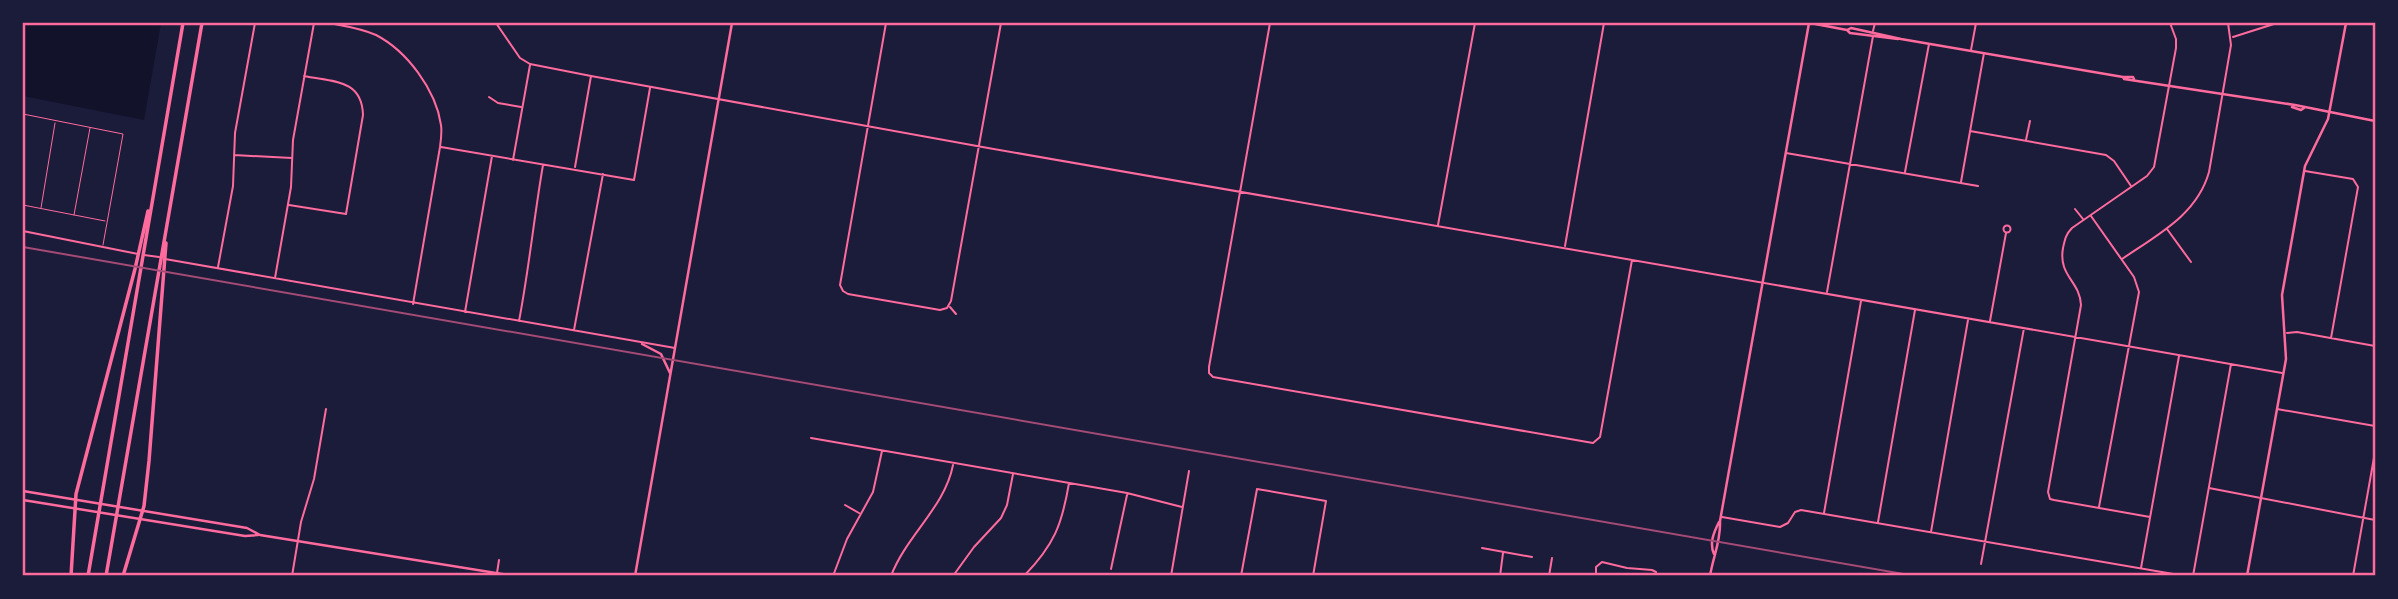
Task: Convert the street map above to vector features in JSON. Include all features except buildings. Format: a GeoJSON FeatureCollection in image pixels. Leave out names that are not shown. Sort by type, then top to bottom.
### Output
{"type":"FeatureCollection","features":[{"type":"Feature","properties":{"kind":"highway"},"geometry":{"type":"LineString","coordinates":[[88,576],[183,23]]}},
{"type":"Feature","properties":{"kind":"highway"},"geometry":{"type":"LineString","coordinates":[[106,576],[202,23]]}},
{"type":"Feature","properties":{"kind":"highway"},"geometry":{"type":"LineString","coordinates":[[71,576],[75,500],[135,269],[159,158]]}},
{"type":"Feature","properties":{"kind":"highway"},"geometry":{"type":"LineString","coordinates":[[123,576],[141,520],[149,461],[167,221]]}},
{"type":"Feature","properties":{"kind":"main road"},"geometry":{"type":"LineString","coordinates":[[635,576],[732,23]]}},
{"type":"Feature","properties":{"kind":"main road"},"geometry":{"type":"LineString","coordinates":[[1710,576],[1714,554],[1718,548],[1720,519],[1809,23],[1847,30],[1850,33],[1873,34],[2133,77],[2375,121]]}},
{"type":"Feature","properties":{"kind":"main road"},"geometry":{"type":"LineString","coordinates":[[2247,576],[2283,373],[2286,350],[2281,311],[2282,295],[2304,171],[2309,154],[2330,113],[2346,23]]}},
{"type":"Feature","properties":{"kind":"main road"},"geometry":{"type":"LineString","coordinates":[[642,344],[662,354],[670,373]]}},
{"type":"Feature","properties":{"kind":"main road"},"geometry":{"type":"LineString","coordinates":[[23,491],[247,528],[258,534],[298,541],[514,576]]}},
{"type":"Feature","properties":{"kind":"main road"},"geometry":{"type":"LineString","coordinates":[[23,500],[245,537],[258,534]]}},
{"type":"Feature","properties":{"kind":"main road"},"geometry":{"type":"LineString","coordinates":[[1714,554],[1711,548],[1713,535],[1720,519]]}},
{"type":"Feature","properties":{"kind":"street"},"geometry":{"type":"LineString","coordinates":[[218,268],[233,186],[236,133],[255,23]]}},
{"type":"Feature","properties":{"kind":"street"},"geometry":{"type":"LineString","coordinates":[[275,279],[288,205],[293,140],[314,23]]}},
{"type":"Feature","properties":{"kind":"street"},"geometry":{"type":"LineString","coordinates":[[329,23],[375,35],[394,47],[410,62],[434,101],[441,126],[440,147],[413,303]]}},
{"type":"Feature","properties":{"kind":"street"},"geometry":{"type":"LineString","coordinates":[[496,23],[520,58],[530,64],[591,76],[2283,373]]}},
{"type":"Feature","properties":{"kind":"street"},"geometry":{"type":"LineString","coordinates":[[886,23],[841,272],[841,288],[847,293],[939,310],[948,307]]}},
{"type":"Feature","properties":{"kind":"street"},"geometry":{"type":"LineString","coordinates":[[948,307],[1001,23]]}},
{"type":"Feature","properties":{"kind":"street"},"geometry":{"type":"LineString","coordinates":[[1270,23],[1209,373],[1220,379],[1596,442],[1600,438],[1632,259]]}},
{"type":"Feature","properties":{"kind":"street"},"geometry":{"type":"LineString","coordinates":[[1438,226],[1475,23]]}},
{"type":"Feature","properties":{"kind":"street"},"geometry":{"type":"LineString","coordinates":[[1565,247],[1604,23]]}},
{"type":"Feature","properties":{"kind":"street"},"geometry":{"type":"LineString","coordinates":[[1827,293],[1875,23]]}},
{"type":"Feature","properties":{"kind":"street"},"geometry":{"type":"LineString","coordinates":[[1971,51],[1976,23]]}},
{"type":"Feature","properties":{"kind":"street"},"geometry":{"type":"LineString","coordinates":[[2150,517],[2049,497],[2081,299],[2064,271],[2062,260],[2068,232],[2149,174],[2155,163],[2177,45],[2170,23]]}},
{"type":"Feature","properties":{"kind":"street"},"geometry":{"type":"LineString","coordinates":[[2122,259],[2189,210],[2204,188],[2232,38],[2228,23]]}},
{"type":"Feature","properties":{"kind":"street"},"geometry":{"type":"LineString","coordinates":[[2232,38],[2277,23]]}},
{"type":"Feature","properties":{"kind":"street"},"geometry":{"type":"LineString","coordinates":[[1905,173],[1929,44]]}},
{"type":"Feature","properties":{"kind":"street"},"geometry":{"type":"LineString","coordinates":[[1961,183],[1984,53]]}},
{"type":"Feature","properties":{"kind":"street"},"geometry":{"type":"LineString","coordinates":[[513,161],[530,64]]}},
{"type":"Feature","properties":{"kind":"street"},"geometry":{"type":"LineString","coordinates":[[288,205],[346,214],[363,115],[363,103],[359,93],[342,83],[304,76]]}},
{"type":"Feature","properties":{"kind":"street"},"geometry":{"type":"LineString","coordinates":[[575,168],[591,76]]}},
{"type":"Feature","properties":{"kind":"street"},"geometry":{"type":"LineString","coordinates":[[440,147],[634,180],[650,87]]}},
{"type":"Feature","properties":{"kind":"street"},"geometry":{"type":"LineString","coordinates":[[489,97],[498,103],[522,107]]}},
{"type":"Feature","properties":{"kind":"street"},"geometry":{"type":"LineString","coordinates":[[2026,141],[2029,121]]}},
{"type":"Feature","properties":{"kind":"street"},"geometry":{"type":"LineString","coordinates":[[1970,131],[2106,155],[2112,159],[2131,186]]}},
{"type":"Feature","properties":{"kind":"street"},"geometry":{"type":"LineString","coordinates":[[1786,153],[1978,186]]}},
{"type":"Feature","properties":{"kind":"street"},"geometry":{"type":"LineString","coordinates":[[234,155],[293,158]]}},
{"type":"Feature","properties":{"kind":"street"},"geometry":{"type":"LineString","coordinates":[[465,313],[492,156]]}},
{"type":"Feature","properties":{"kind":"street"},"geometry":{"type":"LineString","coordinates":[[519,322],[532,251],[534,216],[543,165]]}},
{"type":"Feature","properties":{"kind":"street"},"geometry":{"type":"LineString","coordinates":[[2304,171],[2351,178],[2357,182],[2358,189],[2331,338]]}},
{"type":"Feature","properties":{"kind":"street"},"geometry":{"type":"LineString","coordinates":[[574,331],[603,173]]}},
{"type":"Feature","properties":{"kind":"street"},"geometry":{"type":"LineString","coordinates":[[2075,209],[2083,220]]}},
{"type":"Feature","properties":{"kind":"street"},"geometry":{"type":"LineString","coordinates":[[2090,215],[2122,259],[2136,281],[2139,292],[2098,508]]}},
{"type":"Feature","properties":{"kind":"street"},"geometry":{"type":"LineString","coordinates":[[2167,228],[2191,262]]}},
{"type":"Feature","properties":{"kind":"street"},"geometry":{"type":"LineString","coordinates":[[23,231],[275,279],[675,348]]}},
{"type":"Feature","properties":{"kind":"street"},"geometry":{"type":"LineString","coordinates":[[1990,322],[2006,233]]}},
{"type":"Feature","properties":{"kind":"street"},"geometry":{"type":"LineString","coordinates":[[1824,514],[1861,299]]}},
{"type":"Feature","properties":{"kind":"street"},"geometry":{"type":"LineString","coordinates":[[948,307],[956,314]]}},
{"type":"Feature","properties":{"kind":"street"},"geometry":{"type":"LineString","coordinates":[[1878,523],[1915,309]]}},
{"type":"Feature","properties":{"kind":"street"},"geometry":{"type":"LineString","coordinates":[[1931,533],[1969,318]]}},
{"type":"Feature","properties":{"kind":"street"},"geometry":{"type":"LineString","coordinates":[[1981,564],[2024,328]]}},
{"type":"Feature","properties":{"kind":"street"},"geometry":{"type":"LineString","coordinates":[[2285,334],[2297,332],[2375,346]]}},
{"type":"Feature","properties":{"kind":"street"},"geometry":{"type":"LineString","coordinates":[[2141,569],[2179,355]]}},
{"type":"Feature","properties":{"kind":"street"},"geometry":{"type":"LineString","coordinates":[[2193,576],[2231,364]]}},
{"type":"Feature","properties":{"kind":"street"},"geometry":{"type":"LineString","coordinates":[[292,576],[314,479],[326,409]]}},
{"type":"Feature","properties":{"kind":"street"},"geometry":{"type":"LineString","coordinates":[[2277,409],[2375,426]]}},
{"type":"Feature","properties":{"kind":"street"},"geometry":{"type":"LineString","coordinates":[[811,438],[1128,493],[1182,507]]}},
{"type":"Feature","properties":{"kind":"street"},"geometry":{"type":"LineString","coordinates":[[833,576],[842,549],[873,492],[882,450]]}},
{"type":"Feature","properties":{"kind":"street"},"geometry":{"type":"LineString","coordinates":[[2353,576],[2375,452]]}},
{"type":"Feature","properties":{"kind":"street"},"geometry":{"type":"LineString","coordinates":[[891,576],[909,541],[949,484],[953,463]]}},
{"type":"Feature","properties":{"kind":"street"},"geometry":{"type":"LineString","coordinates":[[1171,576],[1189,471]]}},
{"type":"Feature","properties":{"kind":"street"},"geometry":{"type":"LineString","coordinates":[[953,576],[1001,518],[1007,505],[1014,473]]}},
{"type":"Feature","properties":{"kind":"street"},"geometry":{"type":"LineString","coordinates":[[1024,576],[1051,544],[1062,520],[1069,483]]}},
{"type":"Feature","properties":{"kind":"street"},"geometry":{"type":"LineString","coordinates":[[2209,488],[2260,500],[2375,520]]}},
{"type":"Feature","properties":{"kind":"street"},"geometry":{"type":"LineString","coordinates":[[1241,576],[1257,489],[1326,501],[1313,576]]}},
{"type":"Feature","properties":{"kind":"street"},"geometry":{"type":"LineString","coordinates":[[1111,569],[1128,493]]}},
{"type":"Feature","properties":{"kind":"street"},"geometry":{"type":"LineString","coordinates":[[845,505],[860,513]]}},
{"type":"Feature","properties":{"kind":"street"},"geometry":{"type":"LineString","coordinates":[[1720,519],[1780,527],[1788,523],[1797,510],[2185,576]]}},
{"type":"Feature","properties":{"kind":"street"},"geometry":{"type":"LineString","coordinates":[[1482,548],[1532,557]]}},
{"type":"Feature","properties":{"kind":"street"},"geometry":{"type":"LineString","coordinates":[[1500,576],[1504,552]]}},
{"type":"Feature","properties":{"kind":"street"},"geometry":{"type":"LineString","coordinates":[[1549,576],[1552,558]]}},
{"type":"Feature","properties":{"kind":"street"},"geometry":{"type":"LineString","coordinates":[[497,573],[499,560]]}},
{"type":"Feature","properties":{"kind":"street"},"geometry":{"type":"LineString","coordinates":[[1596,576],[1598,563],[1607,562],[1627,568],[1653,570],[1656,576]]}},
{"type":"Feature","properties":{"kind":"street"},"geometry":{"type":"LineString","coordinates":[[477,576],[478,570]]}},
{"type":"Feature","properties":{"kind":"lane"},"geometry":{"type":"LineString","coordinates":[[23,114],[123,134],[103,247]]}},
{"type":"Feature","properties":{"kind":"lane"},"geometry":{"type":"LineString","coordinates":[[41,208],[56,121]]}},
{"type":"Feature","properties":{"kind":"lane"},"geometry":{"type":"LineString","coordinates":[[74,215],[90,127]]}},
{"type":"Feature","properties":{"kind":"lane"},"geometry":{"type":"LineString","coordinates":[[23,205],[107,221]]}},
{"type":"Feature","properties":{"kind":"shaded area"},"geometry":{"type":"Polygon","coordinates":[[[23,23],[161,23],[144,120],[23,96],[23,23]]]}},
{"type":"Feature","properties":{"kind":"railway"},"geometry":{"type":"LineString","coordinates":[[23,247],[1915,576]]}}]}
